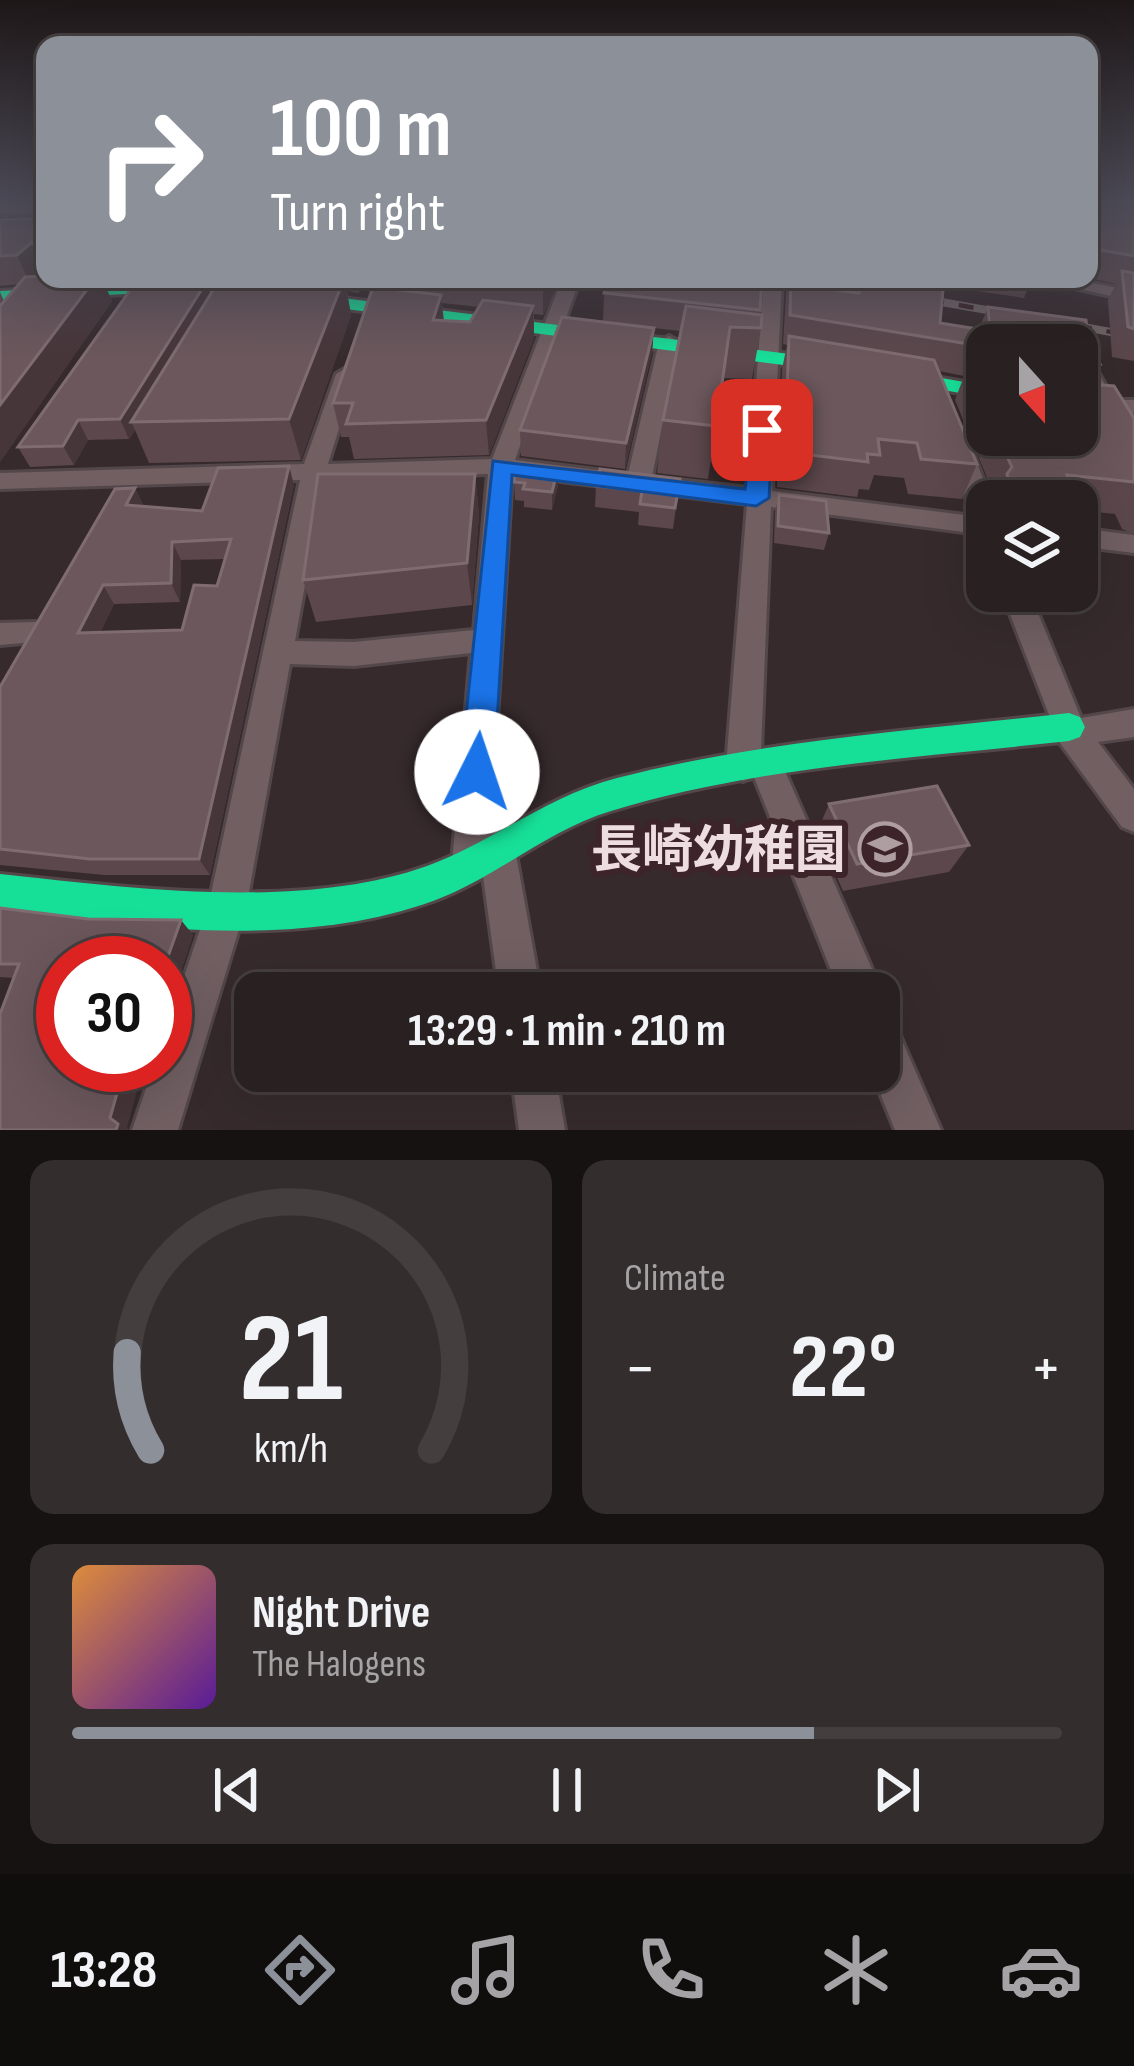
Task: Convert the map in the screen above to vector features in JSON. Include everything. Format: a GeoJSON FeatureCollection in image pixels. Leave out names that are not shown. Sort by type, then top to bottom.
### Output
{"type":"FeatureCollection","features":[{"type":"Feature","properties":{"kind":"street"},"geometry":{"type":"LineString","coordinates":[[514,972],[483,856],[488,640],[501,466],[568,288]]}},
{"type":"Feature","properties":{"kind":"street"},"geometry":{"type":"LineString","coordinates":[[772,288],[756,498],[754,764],[851,972]]}},
{"type":"Feature","properties":{"kind":"street"},"geometry":{"type":"LineString","coordinates":[[1087,288],[1134,296]]}},
{"type":"Feature","properties":{"kind":"street"},"geometry":{"type":"LineString","coordinates":[[24,296],[231,292],[369,304],[768,354],[941,401],[966,396]]}},
{"type":"Feature","properties":{"kind":"street"},"geometry":{"type":"LineString","coordinates":[[638,484],[669,342]]}},
{"type":"Feature","properties":{"kind":"street"},"geometry":{"type":"LineString","coordinates":[[155,1130],[228,903],[314,470],[354,351]]}},
{"type":"Feature","properties":{"kind":"street"},"geometry":{"type":"LineString","coordinates":[[1098,388],[1134,454]]}},
{"type":"Feature","properties":{"kind":"street"},"geometry":{"type":"LineString","coordinates":[[941,401],[971,480]]}},
{"type":"Feature","properties":{"kind":"street"},"geometry":{"type":"LineString","coordinates":[[1098,406],[1134,407]]}},
{"type":"Feature","properties":{"kind":"street"},"geometry":{"type":"LineString","coordinates":[[1,481],[26,448]]}},
{"type":"Feature","properties":{"kind":"street"},"geometry":{"type":"LineString","coordinates":[[1,481],[129,468],[501,466],[966,521]]}},
{"type":"Feature","properties":{"kind":"street"},"geometry":{"type":"LineString","coordinates":[[102,516],[129,468]]}},
{"type":"Feature","properties":{"kind":"street"},"geometry":{"type":"LineString","coordinates":[[1098,540],[1134,544]]}},
{"type":"Feature","properties":{"kind":"street"},"geometry":{"type":"LineString","coordinates":[[1023,612],[1070,730],[1134,816]]}},
{"type":"Feature","properties":{"kind":"street"},"geometry":{"type":"LineString","coordinates":[[0,634],[41,623],[19,662]]}},
{"type":"Feature","properties":{"kind":"street"},"geometry":{"type":"LineString","coordinates":[[276,652],[354,654],[488,640]]}},
{"type":"Feature","properties":{"kind":"street"},"geometry":{"type":"LineString","coordinates":[[0,893],[104,905],[362,905],[432,883],[595,800],[754,764],[1134,723]]}},
{"type":"Feature","properties":{"kind":"street"},"geometry":{"type":"LineString","coordinates":[[900,1087],[918,1130]]}},
{"type":"Feature","properties":{"kind":"street"},"geometry":{"type":"LineString","coordinates":[[536,1092],[542,1130]]}},
{"type":"Feature","properties":{"kind":"building"},"geometry":{"type":"Polygon","coordinates":[[[1122,271],[1134,273],[1134,329],[1128,327],[1122,271]]]}},
{"type":"Feature","properties":{"kind":"building"},"geometry":{"type":"Polygon","coordinates":[[[36,276],[36,288],[88,288],[0,405],[0,306],[25,277],[36,276]]]}},
{"type":"Feature","properties":{"kind":"building"},"geometry":{"type":"Polygon","coordinates":[[[132,288],[203,288],[120,419],[78,420],[63,446],[18,447],[132,288]]]}},
{"type":"Feature","properties":{"kind":"building"},"geometry":{"type":"Polygon","coordinates":[[[214,288],[340,288],[289,419],[131,422],[214,288]]]}},
{"type":"Feature","properties":{"kind":"building"},"geometry":{"type":"Polygon","coordinates":[[[373,288],[441,295],[433,320],[470,322],[483,300],[533,306],[486,420],[346,424],[353,403],[333,403],[373,288]]]}},
{"type":"Feature","properties":{"kind":"building"},"geometry":{"type":"Polygon","coordinates":[[[605,288],[761,288],[760,310],[604,293],[605,288]]]}},
{"type":"Feature","properties":{"kind":"building"},"geometry":{"type":"Polygon","coordinates":[[[791,288],[859,293],[860,288],[943,288],[940,323],[966,327],[966,344],[790,315],[791,288]]]}},
{"type":"Feature","properties":{"kind":"building"},"geometry":{"type":"Polygon","coordinates":[[[686,306],[762,315],[761,328],[730,327],[716,426],[663,420],[686,306]]]}},
{"type":"Feature","properties":{"kind":"building"},"geometry":{"type":"Polygon","coordinates":[[[988,307],[1086,320],[1086,324],[989,324],[988,307]]]}},
{"type":"Feature","properties":{"kind":"building"},"geometry":{"type":"Polygon","coordinates":[[[562,317],[654,328],[626,443],[520,430],[562,317]]]}},
{"type":"Feature","properties":{"kind":"building"},"geometry":{"type":"Polygon","coordinates":[[[789,336],[934,360],[966,437],[966,456],[974,456],[977,464],[921,459],[917,443],[878,439],[880,455],[867,454],[868,462],[785,452],[789,336]]]}},
{"type":"Feature","properties":{"kind":"building"},"geometry":{"type":"Polygon","coordinates":[[[1098,385],[1114,386],[1134,418],[1134,482],[1067,475],[1069,480],[1009,480],[1012,467],[1007,456],[1098,456],[1098,385]]]}},
{"type":"Feature","properties":{"kind":"building"},"geometry":{"type":"Polygon","coordinates":[[[515,463],[558,468],[552,492],[523,489],[525,483],[514,482],[515,463]]]}},
{"type":"Feature","properties":{"kind":"building"},"geometry":{"type":"Polygon","coordinates":[[[289,466],[199,859],[90,859],[0,849],[0,687],[115,489],[135,488],[126,505],[202,511],[218,468],[289,466]],[[231,539],[172,542],[171,583],[103,585],[78,633],[182,630],[194,585],[217,586],[231,539]]]}},
{"type":"Feature","properties":{"kind":"building"},"geometry":{"type":"Polygon","coordinates":[[[600,469],[680,479],[675,508],[640,504],[642,491],[596,486],[600,469]]]}},
{"type":"Feature","properties":{"kind":"building"},"geometry":{"type":"Polygon","coordinates":[[[318,474],[475,474],[467,563],[303,580],[318,474]]]}},
{"type":"Feature","properties":{"kind":"building"},"geometry":{"type":"Polygon","coordinates":[[[779,495],[826,501],[829,533],[778,526],[779,495]]]}},
{"type":"Feature","properties":{"kind":"building"},"geometry":{"type":"Polygon","coordinates":[[[937,786],[969,845],[857,864],[829,804],[937,786]]]}},
{"type":"Feature","properties":{"kind":"building"},"geometry":{"type":"Polygon","coordinates":[[[0,908],[88,919],[181,920],[175,936],[36,936],[36,1092],[117,1092],[110,1118],[118,1124],[116,1130],[0,1130],[0,1014],[19,964],[0,964],[0,908]]]}},
{"type":"Feature","properties":{"kind":"railway"},"geometry":{"type":"LineString","coordinates":[[862,288],[1134,336]]}},
{"type":"Feature","properties":{"kind":"traffic: fast"},"geometry":{"type":"LineString","coordinates":[[0,296],[143,288]]}},
{"type":"Feature","properties":{"kind":"traffic: fast"},"geometry":{"type":"LineString","coordinates":[[221,288],[830,365]]}},
{"type":"Feature","properties":{"kind":"traffic: fast"},"geometry":{"type":"LineString","coordinates":[[896,376],[966,388]]}},
{"type":"Feature","properties":{"kind":"traffic: fast"},"geometry":{"type":"LineString","coordinates":[[0,893],[159,907],[337,905],[432,883],[587,803],[667,781],[839,752],[1069,727]]}},
{"type":"Feature","properties":{"kind":"place","name":"長崎幼稚園"},"geometry":{"type":"Point","coordinates":[885,849]}},
{"type":"Feature","properties":{"kind":"route"},"geometry":{"type":"LineString","coordinates":[[477,772],[501,466],[756,498],[762,430]]}}]}
